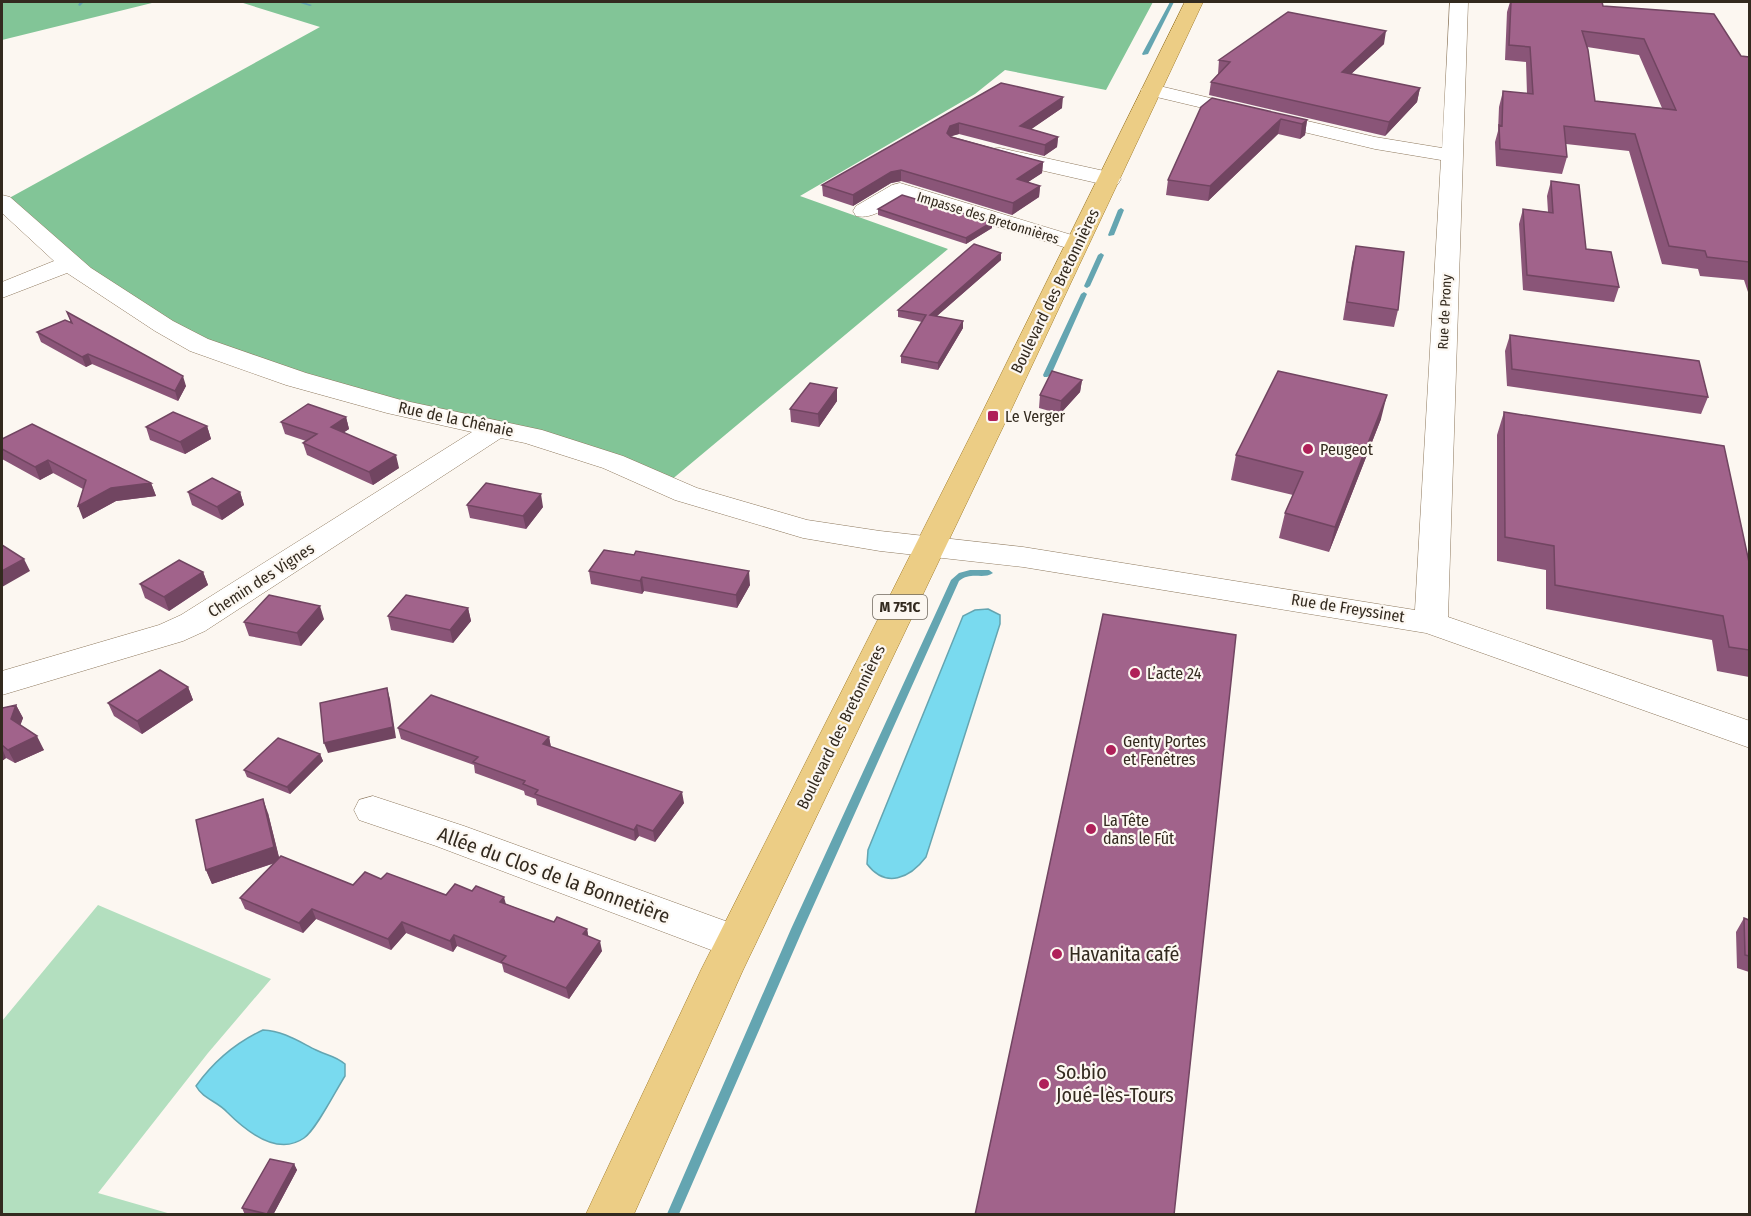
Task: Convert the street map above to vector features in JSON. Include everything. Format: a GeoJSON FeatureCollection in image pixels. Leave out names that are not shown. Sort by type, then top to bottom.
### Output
{"type":"FeatureCollection","features":[{"type":"Feature","properties":{"kind":"main road","name":"Boulevard des Bretonnières"},"geometry":{"type":"LineString","coordinates":[[610,1215],[648,1126],[735,942],[931,546],[1194,2]]}},
{"type":"Feature","properties":{"kind":"street","name":"Rue de Prony"},"geometry":{"type":"LineString","coordinates":[[1431,623],[1459,2]]}},
{"type":"Feature","properties":{"kind":"street"},"geometry":{"type":"LineString","coordinates":[[1151,90],[1376,143],[1453,156]]}},
{"type":"Feature","properties":{"kind":"street"},"geometry":{"type":"LineString","coordinates":[[980,148],[1110,178]]}},
{"type":"Feature","properties":{"kind":"street","name":"Impasse des Bretonnières"},"geometry":{"type":"LineString","coordinates":[[864,211],[924,177]]}},
{"type":"Feature","properties":{"kind":"street","name":"Impasse des Bretonnières"},"geometry":{"type":"LineString","coordinates":[[900,190],[1077,244]]}},
{"type":"Feature","properties":{"kind":"street","name":"Rue de la Chênaie"},"geometry":{"type":"LineString","coordinates":[[9,208],[70,263],[142,313],[199,345],[296,379],[348,394],[497,428],[613,462],[686,494],[754,516],[803,529],[931,546]]}},
{"type":"Feature","properties":{"kind":"street"},"geometry":{"type":"LineString","coordinates":[[2,291],[70,263]]}},
{"type":"Feature","properties":{"kind":"street","name":"Chemin des Vignes"},"geometry":{"type":"LineString","coordinates":[[2,683],[171,633],[194,623],[497,428]]}},
{"type":"Feature","properties":{"kind":"street","name":"Rue de Freyssinet"},"geometry":{"type":"LineString","coordinates":[[931,546],[1023,557],[1431,623],[1749,735]]}},
{"type":"Feature","properties":{"kind":"street","name":"Allée du Clos de la Bonnetière"},"geometry":{"type":"LineString","coordinates":[[373,810],[450,836],[735,942]]}},
{"type":"Feature","properties":{"kind":"green space"},"geometry":{"type":"Polygon","coordinates":[[[2,2],[156,2],[2,40],[2,2]]]}},
{"type":"Feature","properties":{"kind":"green space"},"geometry":{"type":"Polygon","coordinates":[[[240,2],[1153,2],[1106,90],[1005,70],[975,94],[800,196],[948,249],[664,486],[613,462],[296,379],[142,313],[2,202],[320,27],[240,2]]]}},
{"type":"Feature","properties":{"kind":"green space"},"geometry":{"type":"Polygon","coordinates":[[[98,905],[271,979],[208,1053],[98,1193],[171,1214],[2,1214],[2,1021],[98,905]]]}},
{"type":"Feature","properties":{"kind":"water"},"geometry":{"type":"Polygon","coordinates":[[[988,609],[1000,615],[1000,624],[926,857],[905,875],[898,878],[882,876],[874,872],[867,864],[868,850],[963,616],[975,610],[988,609]]]}},
{"type":"Feature","properties":{"kind":"water"},"geometry":{"type":"Polygon","coordinates":[[[263,1030],[290,1037],[345,1064],[345,1076],[320,1119],[309,1134],[294,1143],[273,1143],[262,1139],[202,1094],[196,1086],[226,1054],[263,1030]]]}},
{"type":"Feature","properties":{"kind":"building"},"geometry":{"type":"Polygon","coordinates":[[[1511,2],[1602,2],[1603,6],[1714,14],[1741,56],[1749,57],[1749,262],[1707,257],[1705,251],[1669,246],[1635,134],[1564,126],[1567,157],[1500,149],[1499,125],[1502,126],[1503,91],[1533,94],[1530,47],[1509,45],[1511,2]],[[1582,31],[1588,50],[1595,101],[1676,110],[1644,39],[1582,31]]]}},
{"type":"Feature","properties":{"kind":"building"},"geometry":{"type":"Polygon","coordinates":[[[1288,12],[1386,31],[1342,72],[1420,88],[1389,122],[1211,82],[1230,62],[1219,60],[1288,12]]]}},
{"type":"Feature","properties":{"kind":"building"},"geometry":{"type":"Polygon","coordinates":[[[1001,83],[1063,97],[1020,126],[1058,137],[1045,145],[959,123],[950,126],[947,133],[951,137],[1043,162],[1017,179],[1040,186],[1013,203],[901,170],[891,172],[853,195],[822,185],[1001,83]]]}},
{"type":"Feature","properties":{"kind":"building"},"geometry":{"type":"Polygon","coordinates":[[[1212,98],[1307,120],[1302,124],[1281,119],[1210,186],[1168,180],[1201,107],[1212,98]]]}},
{"type":"Feature","properties":{"kind":"building"},"geometry":{"type":"Polygon","coordinates":[[[1551,181],[1579,185],[1586,249],[1611,252],[1619,287],[1527,275],[1523,209],[1553,213],[1551,181]]]}},
{"type":"Feature","properties":{"kind":"building"},"geometry":{"type":"Polygon","coordinates":[[[902,195],[992,222],[966,238],[878,209],[902,195]]]}},
{"type":"Feature","properties":{"kind":"building"},"geometry":{"type":"Polygon","coordinates":[[[974,244],[1001,253],[930,315],[963,321],[938,363],[901,356],[926,315],[898,310],[974,244]]]}},
{"type":"Feature","properties":{"kind":"building"},"geometry":{"type":"Polygon","coordinates":[[[1356,246],[1404,252],[1398,310],[1347,302],[1356,246]]]}},
{"type":"Feature","properties":{"kind":"building"},"geometry":{"type":"Polygon","coordinates":[[[67,312],[183,376],[175,391],[88,354],[82,357],[37,332],[65,320],[72,323],[67,312]]]}},
{"type":"Feature","properties":{"kind":"building"},"geometry":{"type":"Polygon","coordinates":[[[1510,335],[1699,361],[1708,397],[1512,369],[1510,335]]]}},
{"type":"Feature","properties":{"kind":"building"},"geometry":{"type":"Polygon","coordinates":[[[1052,371],[1082,380],[1061,401],[1040,395],[1052,371]]]}},
{"type":"Feature","properties":{"kind":"building","name":"Peugeot"},"geometry":{"type":"Polygon","coordinates":[[[1278,371],[1387,395],[1335,527],[1285,513],[1303,472],[1236,455],[1278,371]]]}},
{"type":"Feature","properties":{"kind":"building"},"geometry":{"type":"Polygon","coordinates":[[[810,383],[837,388],[818,414],[790,409],[810,383]]]}},
{"type":"Feature","properties":{"kind":"building"},"geometry":{"type":"Polygon","coordinates":[[[308,404],[346,417],[331,427],[396,455],[369,472],[303,443],[317,434],[281,422],[308,404]]]}},
{"type":"Feature","properties":{"kind":"building"},"geometry":{"type":"Polygon","coordinates":[[[173,412],[207,426],[180,442],[146,427],[173,412]]]}},
{"type":"Feature","properties":{"kind":"building"},"geometry":{"type":"Polygon","coordinates":[[[1504,412],[1724,446],[1749,562],[1749,650],[1729,647],[1723,616],[1555,585],[1554,546],[1505,537],[1504,412]]]}},
{"type":"Feature","properties":{"kind":"building"},"geometry":{"type":"Polygon","coordinates":[[[32,424],[151,483],[111,488],[78,506],[86,480],[48,460],[35,467],[2,449],[2,439],[32,424]]]}},
{"type":"Feature","properties":{"kind":"building"},"geometry":{"type":"Polygon","coordinates":[[[212,478],[240,492],[217,507],[188,492],[212,478]]]}},
{"type":"Feature","properties":{"kind":"building"},"geometry":{"type":"Polygon","coordinates":[[[486,483],[541,494],[523,516],[467,505],[486,483]]]}},
{"type":"Feature","properties":{"kind":"building"},"geometry":{"type":"Polygon","coordinates":[[[2,545],[24,559],[2,571],[2,545]]]}},
{"type":"Feature","properties":{"kind":"building"},"geometry":{"type":"Polygon","coordinates":[[[604,550],[634,555],[636,551],[749,571],[736,595],[642,577],[640,581],[589,571],[604,550]]]}},
{"type":"Feature","properties":{"kind":"building"},"geometry":{"type":"Polygon","coordinates":[[[179,560],[203,572],[164,597],[140,584],[179,560]]]}},
{"type":"Feature","properties":{"kind":"building"},"geometry":{"type":"Polygon","coordinates":[[[269,595],[320,606],[297,633],[244,622],[269,595]]]}},
{"type":"Feature","properties":{"kind":"building"},"geometry":{"type":"Polygon","coordinates":[[[406,595],[468,608],[450,630],[388,616],[406,595]]]}},
{"type":"Feature","properties":{"kind":"building"},"geometry":{"type":"Polygon","coordinates":[[[1103,614],[1236,635],[1174,1215],[975,1215],[1103,614]]]}},
{"type":"Feature","properties":{"kind":"building"},"geometry":{"type":"Polygon","coordinates":[[[160,670],[188,687],[137,721],[108,703],[160,670]]]}},
{"type":"Feature","properties":{"kind":"building"},"geometry":{"type":"Polygon","coordinates":[[[387,688],[393,727],[324,743],[320,703],[387,688]]]}},
{"type":"Feature","properties":{"kind":"building"},"geometry":{"type":"Polygon","coordinates":[[[431,695],[549,737],[543,744],[682,792],[653,831],[637,825],[634,830],[535,794],[538,790],[523,784],[525,781],[473,762],[478,757],[398,728],[431,695]]]}},
{"type":"Feature","properties":{"kind":"building"},"geometry":{"type":"Polygon","coordinates":[[[16,705],[11,719],[37,736],[8,750],[2,745],[2,708],[16,705]]]}},
{"type":"Feature","properties":{"kind":"building"},"geometry":{"type":"Polygon","coordinates":[[[278,738],[320,754],[287,787],[244,770],[278,738]]]}},
{"type":"Feature","properties":{"kind":"building"},"geometry":{"type":"Polygon","coordinates":[[[263,799],[274,847],[206,870],[196,820],[263,799]]]}},
{"type":"Feature","properties":{"kind":"building"},"geometry":{"type":"Polygon","coordinates":[[[281,856],[353,885],[365,872],[381,879],[387,873],[446,895],[455,884],[472,891],[476,886],[504,897],[500,902],[554,922],[557,917],[587,929],[583,934],[600,941],[566,988],[501,962],[506,956],[454,935],[450,941],[402,922],[388,939],[312,909],[299,923],[240,898],[281,856]]]}},
{"type":"Feature","properties":{"kind":"building"},"geometry":{"type":"Polygon","coordinates":[[[1744,918],[1749,920],[1749,956],[1745,955],[1744,918]]]}},
{"type":"Feature","properties":{"kind":"building"},"geometry":{"type":"Polygon","coordinates":[[[270,1159],[294,1164],[267,1214],[242,1208],[270,1159]]]}},
{"type":"Feature","properties":{"kind":"waterway"},"geometry":{"type":"LineString","coordinates":[[299,2],[310,5]]}},
{"type":"Feature","properties":{"kind":"waterway"},"geometry":{"type":"LineString","coordinates":[[1145,54],[1172,2]]}},
{"type":"Feature","properties":{"kind":"waterway"},"geometry":{"type":"LineString","coordinates":[[1111,235],[1121,210]]}},
{"type":"Feature","properties":{"kind":"waterway"},"geometry":{"type":"LineString","coordinates":[[1087,286],[1101,255]]}},
{"type":"Feature","properties":{"kind":"waterway"},"geometry":{"type":"LineString","coordinates":[[1047,375],[1084,294]]}},
{"type":"Feature","properties":{"kind":"waterway"},"geometry":{"type":"LineString","coordinates":[[673,1214],[797,929],[955,580],[966,573],[989,573]]}},
{"type":"Feature","properties":{"kind":"place","name":"Le Verger"},"geometry":{"type":"Point","coordinates":[993,416]}},
{"type":"Feature","properties":{"kind":"place","name":"Peugeot"},"geometry":{"type":"Point","coordinates":[1308,449]}},
{"type":"Feature","properties":{"kind":"place","name":"L’acte 24"},"geometry":{"type":"Point","coordinates":[1135,673]}},
{"type":"Feature","properties":{"kind":"place","name":"Genty Portes et Fenêtres"},"geometry":{"type":"Point","coordinates":[1111,750]}},
{"type":"Feature","properties":{"kind":"place","name":"La Tête dans le Fût"},"geometry":{"type":"Point","coordinates":[1091,829]}},
{"type":"Feature","properties":{"kind":"place","name":"Havanita café"},"geometry":{"type":"Point","coordinates":[1057,954]}},
{"type":"Feature","properties":{"kind":"place","name":"So.bio Joué-lès-Tours"},"geometry":{"type":"Point","coordinates":[1044,1084]}}]}
